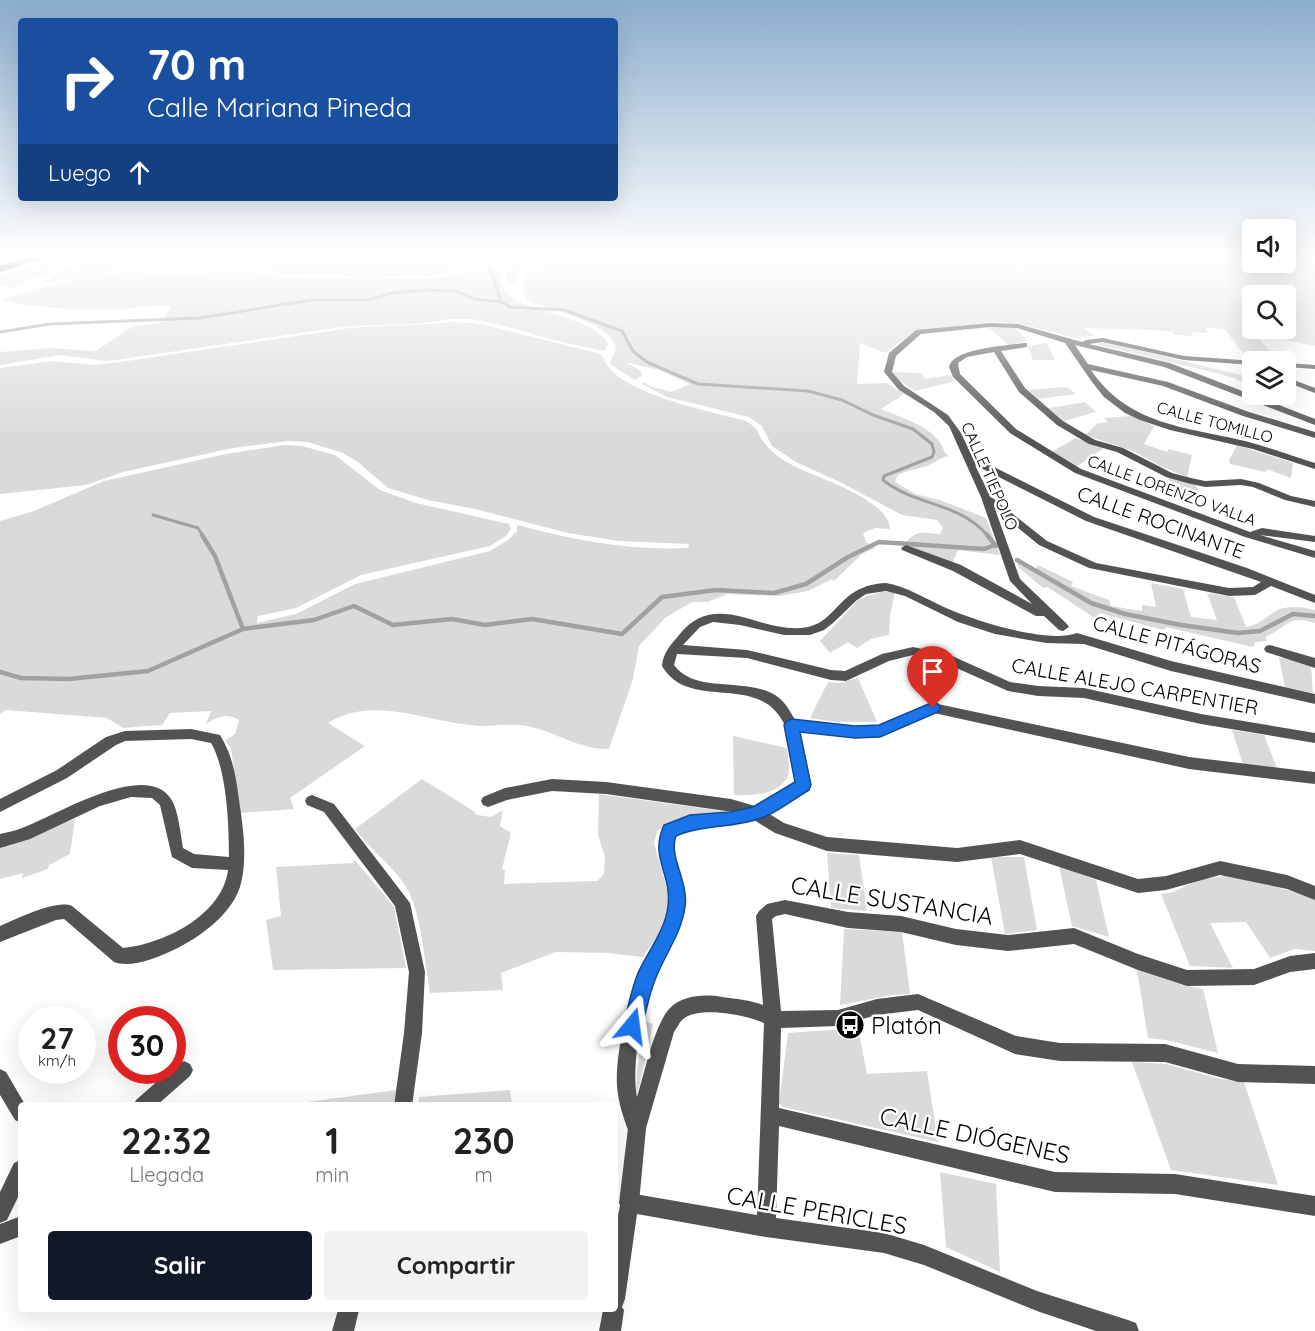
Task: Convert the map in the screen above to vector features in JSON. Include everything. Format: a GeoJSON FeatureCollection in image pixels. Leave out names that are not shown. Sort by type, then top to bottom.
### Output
{"type":"FeatureCollection","features":[{"type":"Feature","properties":{"kind":"street","name":"CALLE TIEPOLO"},"geometry":{"type":"LineString","coordinates":[[1063,627],[1015,581],[986,497],[978,486],[953,427],[943,415],[892,381],[887,366],[892,355],[919,332],[990,325],[1018,326],[1079,344],[1167,365],[1315,422]]}},
{"type":"Feature","properties":{"kind":"street"},"geometry":{"type":"LineString","coordinates":[[1079,344],[1103,340],[1185,358],[1242,362]]}},
{"type":"Feature","properties":{"kind":"street","name":"CALLE TOMILLO"},"geometry":{"type":"LineString","coordinates":[[1068,341],[1090,377],[1115,402],[1139,416],[1315,466]]}},
{"type":"Feature","properties":{"kind":"street","name":"CALLE LORENZO VALLA"},"geometry":{"type":"LineString","coordinates":[[1024,345],[958,358],[954,362],[954,371],[1023,438],[1062,463],[1093,478],[1249,535],[1315,555]]}},
{"type":"Feature","properties":{"kind":"street"},"geometry":{"type":"LineString","coordinates":[[996,350],[1022,390],[1060,423],[1092,442],[1120,450],[1169,475],[1190,481],[1216,484],[1241,482],[1256,485],[1288,498],[1315,504]]}},
{"type":"Feature","properties":{"kind":"street"},"geometry":{"type":"LineString","coordinates":[[1083,366],[1164,384],[1246,414],[1315,435]]}},
{"type":"Feature","properties":{"kind":"street"},"geometry":{"type":"LineString","coordinates":[[1296,366],[1315,367]]}},
{"type":"Feature","properties":{"kind":"street"},"geometry":{"type":"LineString","coordinates":[[1296,383],[1315,392]]}},
{"type":"Feature","properties":{"kind":"street","name":"CALLE ROCINANTE"},"geometry":{"type":"LineString","coordinates":[[966,457],[1090,519],[1315,598]]}},
{"type":"Feature","properties":{"kind":"street"},"geometry":{"type":"LineString","coordinates":[[986,497],[1043,543],[1093,566],[1229,592],[1255,591],[1269,582]]}},
{"type":"Feature","properties":{"kind":"street"},"geometry":{"type":"LineString","coordinates":[[1249,535],[1262,531],[1315,540]]}},
{"type":"Feature","properties":{"kind":"street","name":"CALLE PITÁGORAS"},"geometry":{"type":"LineString","coordinates":[[906,548],[957,568],[1013,596],[1082,640],[1171,666],[1315,699]]}},
{"type":"Feature","properties":{"kind":"street"},"geometry":{"type":"LineString","coordinates":[[637,1128],[626,1086],[632,1026],[646,977],[672,928],[677,906],[676,883],[666,854],[665,842],[669,831],[690,822],[730,819],[756,813],[803,785],[792,725],[776,702],[756,690],[708,687],[678,679],[668,666],[668,657],[688,631],[703,620],[726,619],[786,631],[810,631],[824,625],[856,594],[875,586],[898,589],[947,613],[1012,634],[1048,641],[1082,640]]}},
{"type":"Feature","properties":{"kind":"street","name":"CALLE ALEJO CARPENTIER"},"geometry":{"type":"LineString","coordinates":[[673,649],[747,654],[831,675],[846,676],[886,657],[913,651],[946,658],[1008,686],[1038,691],[1084,693],[1201,719],[1315,738]]}},
{"type":"Feature","properties":{"kind":"street"},"geometry":{"type":"LineString","coordinates":[[1270,649],[1315,663]]}},
{"type":"Feature","properties":{"kind":"street"},"geometry":{"type":"LineString","coordinates":[[792,725],[855,732],[880,731],[933,708],[1189,763],[1315,778]]}},
{"type":"Feature","properties":{"kind":"street"},"geometry":{"type":"LineString","coordinates":[[0,806],[62,774],[111,741],[125,736],[191,734],[215,739],[225,752],[234,812],[235,864],[232,887],[221,904],[193,932],[172,944],[136,955],[120,956],[67,911],[56,912],[0,934]]}},
{"type":"Feature","properties":{"kind":"street"},"geometry":{"type":"LineString","coordinates":[[488,801],[530,788],[584,787],[731,805],[756,813],[780,828],[827,844],[957,855],[1020,847],[1138,886],[1166,883],[1220,868],[1287,882],[1315,893]]}},
{"type":"Feature","properties":{"kind":"street"},"geometry":{"type":"LineString","coordinates":[[0,841],[26,834],[97,801],[130,791],[155,792],[166,802],[177,852],[192,861],[235,864]]}},
{"type":"Feature","properties":{"kind":"street"},"geometry":{"type":"LineString","coordinates":[[312,801],[329,808],[402,903],[417,972],[413,1033],[404,1102]]}},
{"type":"Feature","properties":{"kind":"street","name":"CALLE SUSTANCIA"},"geometry":{"type":"LineString","coordinates":[[766,1227],[773,1018],[764,916],[772,909],[785,907],[848,920],[901,924],[956,937],[1008,943],[1074,936],[1138,962],[1187,978],[1254,977],[1290,963],[1315,961]]}},
{"type":"Feature","properties":{"kind":"street"},"geometry":{"type":"LineString","coordinates":[[618,1278],[637,1128],[667,1028],[676,1014],[692,1005],[715,1004],[752,1009],[773,1018],[788,1020],[838,1018],[877,1007],[918,1002],[1015,1045],[1060,1052],[1165,1053],[1238,1073],[1315,1075]]}},
{"type":"Feature","properties":{"kind":"street"},"geometry":{"type":"LineString","coordinates":[[0,1078],[18,1109]]}},
{"type":"Feature","properties":{"kind":"street"},"geometry":{"type":"LineString","coordinates":[[147,1102],[168,1084]]}},
{"type":"Feature","properties":{"kind":"street","name":"CALLE DIÓGENES"},"geometry":{"type":"LineString","coordinates":[[768,1115],[1054,1182],[1175,1184],[1315,1206]]}},
{"type":"Feature","properties":{"kind":"street"},"geometry":{"type":"LineString","coordinates":[[0,1213],[18,1176]]}},
{"type":"Feature","properties":{"kind":"street","name":"CALLE PERICLES"},"geometry":{"type":"LineString","coordinates":[[629,1203],[766,1227],[884,1243],[924,1256],[1037,1301],[1128,1331]]}},
{"type":"Feature","properties":{"kind":"street"},"geometry":{"type":"LineString","coordinates":[[0,1234],[18,1227]]}},
{"type":"Feature","properties":{"kind":"street"},"geometry":{"type":"LineString","coordinates":[[343,1331],[349,1312]]}},
{"type":"Feature","properties":{"kind":"street"},"geometry":{"type":"LineString","coordinates":[[610,1331],[614,1312]]}},
{"type":"Feature","properties":{"kind":"shaded area"},"geometry":{"type":"Polygon","coordinates":[[[165,316],[561,316],[580,322],[592,329],[602,336],[608,345],[604,351],[497,324],[470,319],[452,319],[413,324],[349,326],[108,361],[60,355],[0,365],[0,352],[49,348],[96,351],[133,326],[161,323],[165,316]]]}},
{"type":"Feature","properties":{"kind":"shaded area"},"geometry":{"type":"Polygon","coordinates":[[[573,316],[1242,316],[1242,339],[1260,339],[1269,351],[1242,352],[1225,329],[1206,328],[1208,333],[1192,332],[1193,336],[1154,330],[1084,328],[1094,336],[1076,338],[1021,324],[994,322],[916,330],[885,353],[860,343],[857,384],[887,383],[904,394],[881,409],[927,430],[939,441],[949,456],[900,474],[895,482],[915,494],[940,500],[986,518],[1000,555],[958,550],[952,564],[905,544],[916,534],[940,534],[943,528],[937,520],[902,515],[796,462],[772,446],[762,426],[749,417],[667,397],[642,384],[644,382],[649,386],[672,392],[690,384],[659,370],[625,362],[641,371],[642,376],[635,380],[610,364],[615,351],[611,337],[590,323],[573,316]]]}},
{"type":"Feature","properties":{"kind":"shaded area"},"geometry":{"type":"Polygon","coordinates":[[[1296,316],[1315,316],[1315,346],[1288,339],[1296,339],[1296,316]]]}},
{"type":"Feature","properties":{"kind":"shaded area"},"geometry":{"type":"Polygon","coordinates":[[[453,322],[481,324],[597,353],[603,356],[610,369],[643,390],[688,406],[746,421],[757,430],[769,449],[782,459],[868,501],[887,519],[890,529],[875,528],[863,533],[866,542],[875,548],[862,554],[834,581],[832,579],[808,591],[779,596],[728,594],[707,602],[692,602],[665,618],[639,646],[633,679],[609,749],[576,743],[521,725],[480,726],[402,712],[364,711],[346,715],[328,723],[365,746],[290,798],[294,809],[240,813],[231,748],[225,741],[235,734],[239,720],[235,718],[222,716],[206,724],[211,711],[170,713],[162,725],[123,728],[107,718],[6,710],[0,714],[0,521],[34,511],[104,481],[226,454],[284,445],[302,446],[335,455],[380,490],[416,503],[509,524],[511,529],[506,536],[490,546],[361,575],[296,608],[258,616],[257,623],[296,614],[355,584],[490,551],[508,540],[517,531],[517,525],[623,546],[688,548],[689,544],[619,541],[568,533],[475,509],[428,500],[388,488],[358,462],[343,453],[308,442],[288,441],[233,448],[123,472],[86,485],[0,494],[0,368],[53,361],[93,365],[350,328],[453,322]]]}},
{"type":"Feature","properties":{"kind":"shaded area"},"geometry":{"type":"Polygon","coordinates":[[[988,327],[1015,328],[1028,341],[1009,345],[988,327]]]}},
{"type":"Feature","properties":{"kind":"shaded area"},"geometry":{"type":"Polygon","coordinates":[[[1105,342],[1241,375],[1242,382],[1204,370],[1099,345],[1105,342]]]}},
{"type":"Feature","properties":{"kind":"shaded area"},"geometry":{"type":"Polygon","coordinates":[[[1047,343],[1055,360],[1033,360],[1028,346],[1047,343]]]}},
{"type":"Feature","properties":{"kind":"shaded area"},"geometry":{"type":"Polygon","coordinates":[[[893,372],[921,373],[925,379],[950,375],[956,381],[915,391],[897,379],[893,372]]]}},
{"type":"Feature","properties":{"kind":"shaded area"},"geometry":{"type":"Polygon","coordinates":[[[1067,387],[1076,394],[1038,399],[1029,390],[1067,387]]]}},
{"type":"Feature","properties":{"kind":"shaded area"},"geometry":{"type":"Polygon","coordinates":[[[1085,402],[1096,412],[1064,421],[1049,408],[1085,402]]]}},
{"type":"Feature","properties":{"kind":"shaded area"},"geometry":{"type":"Polygon","coordinates":[[[1131,416],[1154,426],[1144,444],[1167,452],[1169,449],[1192,455],[1187,477],[1160,466],[1133,451],[1085,435],[1098,423],[1108,422],[1104,418],[1131,416]]]}},
{"type":"Feature","properties":{"kind":"shaded area"},"geometry":{"type":"Polygon","coordinates":[[[1076,438],[1104,448],[1076,467],[1051,452],[1076,438]]]}},
{"type":"Feature","properties":{"kind":"shaded area"},"geometry":{"type":"Polygon","coordinates":[[[1237,445],[1293,463],[1291,478],[1267,469],[1265,472],[1230,464],[1229,460],[1237,445]]]}},
{"type":"Feature","properties":{"kind":"shaded area"},"geometry":{"type":"Polygon","coordinates":[[[1168,477],[1196,485],[1201,499],[1172,493],[1168,477]]]}},
{"type":"Feature","properties":{"kind":"shaded area"},"geometry":{"type":"Polygon","coordinates":[[[1018,558],[1035,569],[1038,565],[1073,582],[1071,586],[1109,600],[1111,606],[1142,611],[1142,605],[1156,607],[1151,583],[1183,589],[1191,617],[1217,620],[1207,593],[1234,597],[1246,627],[1258,623],[1280,609],[1290,607],[1315,610],[1315,623],[1293,621],[1265,637],[1267,641],[1255,642],[1253,647],[1166,627],[1164,630],[1099,613],[1098,620],[1047,587],[1043,588],[1018,567],[1018,558]]]}},
{"type":"Feature","properties":{"kind":"shaded area"},"geometry":{"type":"Polygon","coordinates":[[[881,592],[895,592],[889,635],[871,639],[857,648],[848,642],[830,653],[820,641],[859,599],[881,592]]]}},
{"type":"Feature","properties":{"kind":"shaded area"},"geometry":{"type":"Polygon","coordinates":[[[1279,658],[1288,658],[1311,665],[1313,693],[1285,687],[1279,658]]]}},
{"type":"Feature","properties":{"kind":"shaded area"},"geometry":{"type":"Polygon","coordinates":[[[858,678],[877,722],[837,722],[810,718],[828,682],[839,683],[858,678]]]}},
{"type":"Feature","properties":{"kind":"shaded area"},"geometry":{"type":"Polygon","coordinates":[[[1232,730],[1264,735],[1277,768],[1243,764],[1232,730]]]}},
{"type":"Feature","properties":{"kind":"shaded area"},"geometry":{"type":"Polygon","coordinates":[[[733,736],[787,748],[789,772],[786,780],[774,790],[758,794],[734,795],[733,736]]]}},
{"type":"Feature","properties":{"kind":"shaded area"},"geometry":{"type":"Polygon","coordinates":[[[422,779],[477,815],[491,817],[503,810],[500,826],[511,833],[502,869],[505,870],[504,884],[597,881],[604,874],[605,857],[598,835],[599,794],[729,812],[689,815],[658,830],[654,843],[668,892],[669,905],[658,935],[643,957],[608,953],[556,952],[501,973],[503,990],[430,993],[422,937],[411,896],[399,877],[355,829],[422,779]]]}},
{"type":"Feature","properties":{"kind":"shaded area"},"geometry":{"type":"Polygon","coordinates":[[[75,819],[70,854],[49,865],[48,869],[22,878],[23,873],[0,879],[0,845],[75,819]]]}},
{"type":"Feature","properties":{"kind":"shaded area"},"geometry":{"type":"Polygon","coordinates":[[[827,853],[859,855],[867,911],[831,908],[827,853]]]}},
{"type":"Feature","properties":{"kind":"shaded area"},"geometry":{"type":"Polygon","coordinates":[[[991,857],[1024,857],[1037,930],[1005,934],[991,857]]]}},
{"type":"Feature","properties":{"kind":"shaded area"},"geometry":{"type":"Polygon","coordinates":[[[355,860],[394,907],[406,968],[273,970],[266,920],[281,916],[276,867],[353,863],[355,860]]]}},
{"type":"Feature","properties":{"kind":"shaded area"},"geometry":{"type":"Polygon","coordinates":[[[1059,866],[1096,880],[1109,937],[1072,926],[1059,866]]]}},
{"type":"Feature","properties":{"kind":"shaded area"},"geometry":{"type":"Polygon","coordinates":[[[1226,876],[1258,882],[1315,898],[1315,951],[1295,949],[1270,958],[1246,922],[1210,923],[1233,968],[1190,966],[1161,894],[1173,892],[1201,879],[1226,876]]]}},
{"type":"Feature","properties":{"kind":"shaded area"},"geometry":{"type":"Polygon","coordinates":[[[844,929],[902,932],[910,994],[892,995],[840,1005],[844,929]]]}},
{"type":"Feature","properties":{"kind":"shaded area"},"geometry":{"type":"Polygon","coordinates":[[[1137,970],[1203,989],[1218,1053],[1166,1040],[1148,1038],[1137,970]]]}},
{"type":"Feature","properties":{"kind":"shaded area"},"geometry":{"type":"Polygon","coordinates":[[[645,1021],[653,1024],[636,1095],[637,1069],[645,1021]]]}},
{"type":"Feature","properties":{"kind":"shaded area"},"geometry":{"type":"Polygon","coordinates":[[[858,1028],[867,1074],[927,1071],[938,1142],[783,1107],[779,1103],[788,1033],[858,1028]]]}},
{"type":"Feature","properties":{"kind":"shaded area"},"geometry":{"type":"Polygon","coordinates":[[[1132,1062],[1166,1064],[1221,1079],[1244,1082],[1278,1185],[1171,1170],[1132,1062]]]}},
{"type":"Feature","properties":{"kind":"shaded area"},"geometry":{"type":"Polygon","coordinates":[[[397,1090],[395,1102],[307,1102],[397,1090]]]}},
{"type":"Feature","properties":{"kind":"shaded area"},"geometry":{"type":"Polygon","coordinates":[[[510,1090],[512,1102],[418,1102],[419,1097],[510,1090]]]}},
{"type":"Feature","properties":{"kind":"shaded area"},"geometry":{"type":"Polygon","coordinates":[[[940,1172],[996,1184],[1000,1272],[946,1247],[940,1172]]]}},
{"type":"Feature","properties":{"kind":"waterway"},"geometry":{"type":"LineString","coordinates":[[0,332],[50,324],[212,316]]}},
{"type":"Feature","properties":{"kind":"waterway"},"geometry":{"type":"LineString","coordinates":[[581,316],[622,331],[633,351],[647,362],[698,384],[808,391],[842,400],[873,415],[913,429],[932,444],[934,452],[932,457],[884,476],[883,480],[896,489],[964,516],[987,535]]}},
{"type":"Feature","properties":{"kind":"waterway"},"geometry":{"type":"LineString","coordinates":[[153,515],[198,528],[203,536]]}},
{"type":"Feature","properties":{"kind":"waterway"},"geometry":{"type":"LineString","coordinates":[[202,535],[215,556],[243,629]]}},
{"type":"Feature","properties":{"kind":"waterway"},"geometry":{"type":"LineString","coordinates":[[987,535],[996,546]]}},
{"type":"Feature","properties":{"kind":"waterway"},"geometry":{"type":"LineString","coordinates":[[243,629],[314,620],[354,606],[393,625],[452,619],[485,625],[532,619],[622,634],[662,597],[716,590],[774,593],[806,584],[848,557],[879,542],[984,549],[995,545]]}},
{"type":"Feature","properties":{"kind":"waterway"},"geometry":{"type":"LineString","coordinates":[[1017,560],[1091,603],[1125,614],[1181,625],[1238,633],[1260,631],[1293,614],[1315,616]]}},
{"type":"Feature","properties":{"kind":"waterway"},"geometry":{"type":"LineString","coordinates":[[0,672],[21,678],[69,679],[148,671],[243,629]]}},
{"type":"Feature","properties":{"kind":"place","name":"Platón"},"geometry":{"type":"Point","coordinates":[850,1025]}},
{"type":"Feature","properties":{"kind":"route"},"geometry":{"type":"LineString","coordinates":[[632,1026],[646,977],[672,928],[677,906],[676,883],[666,854],[665,842],[669,831],[690,822],[730,819],[756,813],[803,785],[792,725],[855,732],[880,731],[933,708]]}}]}
